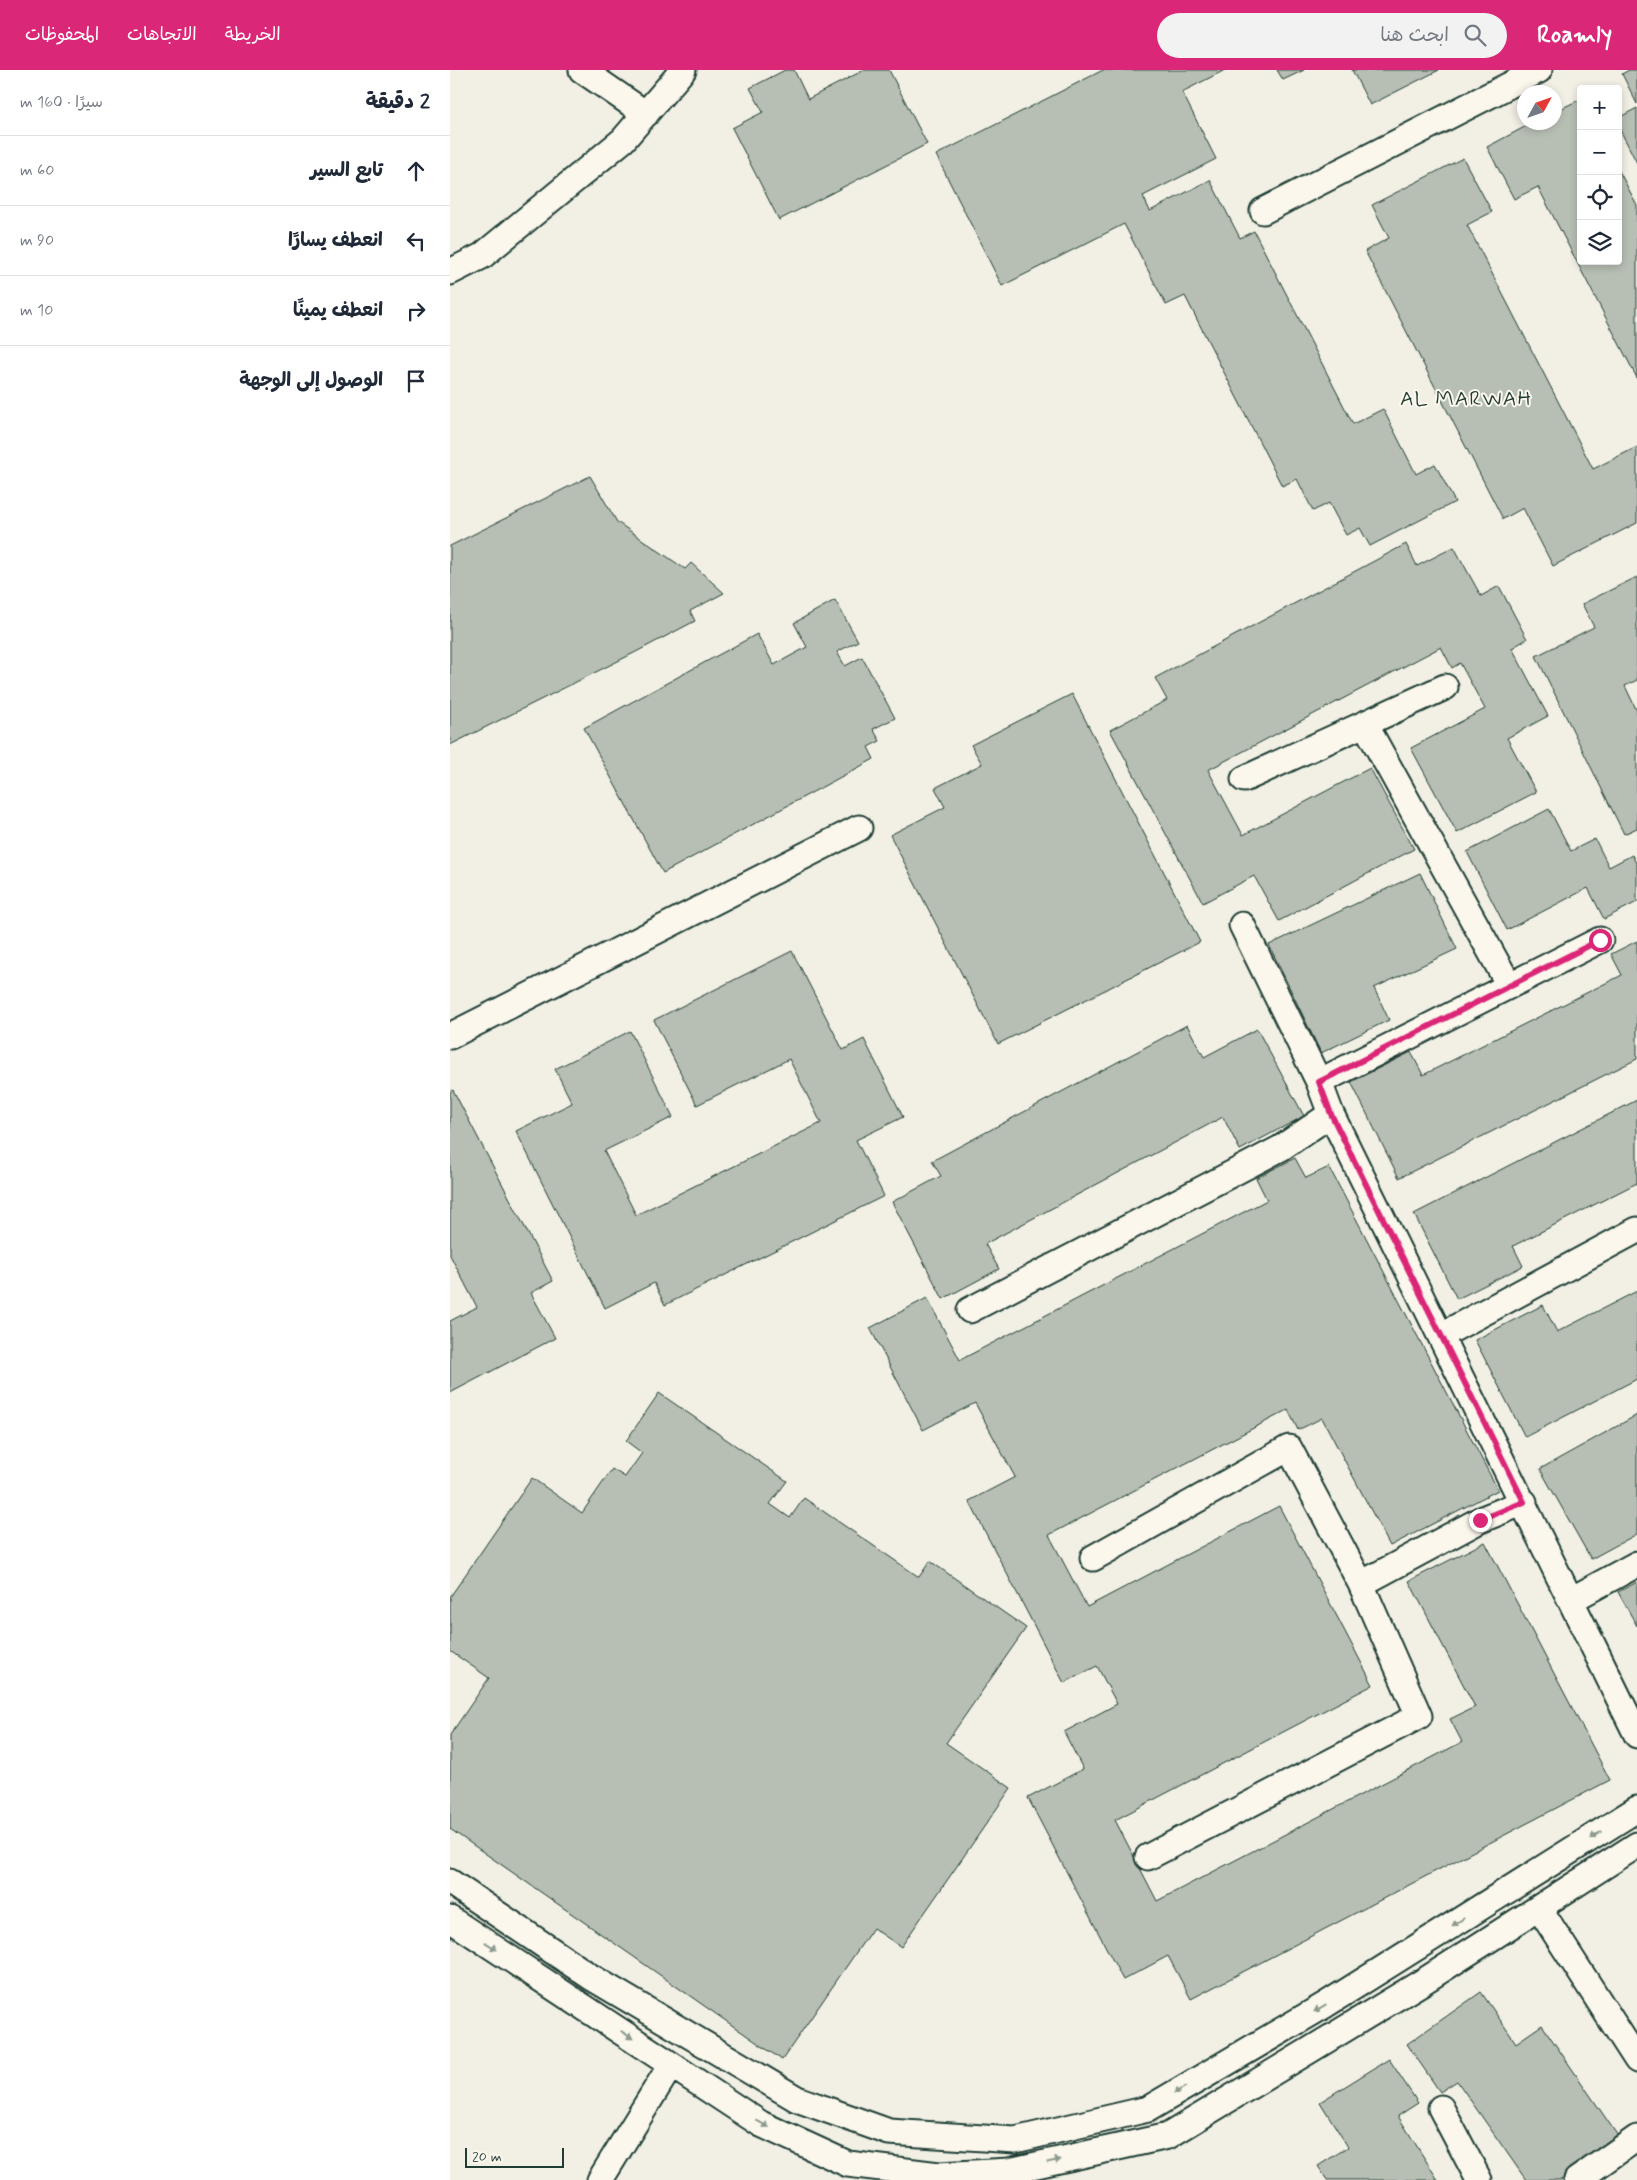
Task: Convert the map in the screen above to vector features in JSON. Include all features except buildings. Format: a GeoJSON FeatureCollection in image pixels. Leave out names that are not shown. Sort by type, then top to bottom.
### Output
{"type":"FeatureCollection","features":[{"type":"Feature","properties":{"kind":"street"},"geometry":{"type":"LineString","coordinates":[[582,70],[646,114]]}},
{"type":"Feature","properties":{"kind":"street"},"geometry":{"type":"LineString","coordinates":[[450,272],[482,256],[623,140],[683,70]]}},
{"type":"Feature","properties":{"kind":"street"},"geometry":{"type":"LineString","coordinates":[[1263,212],[1539,70]]}},
{"type":"Feature","properties":{"kind":"street"},"geometry":{"type":"LineString","coordinates":[[1244,779],[1445,687]]}},
{"type":"Feature","properties":{"kind":"street"},"geometry":{"type":"LineString","coordinates":[[1365,724],[1509,986]]}},
{"type":"Feature","properties":{"kind":"street"},"geometry":{"type":"LineString","coordinates":[[450,1036],[858,828]]}},
{"type":"Feature","properties":{"kind":"street"},"geometry":{"type":"LineString","coordinates":[[1242,925],[1319,1082],[1331,1114],[1442,1335],[1637,1735]]}},
{"type":"Feature","properties":{"kind":"street"},"geometry":{"type":"LineString","coordinates":[[1319,1082],[1600,940]]}},
{"type":"Feature","properties":{"kind":"street"},"geometry":{"type":"LineString","coordinates":[[970,1310],[1281,1148],[1331,1114]]}},
{"type":"Feature","properties":{"kind":"street"},"geometry":{"type":"LineString","coordinates":[[1442,1335],[1637,1230]]}},
{"type":"Feature","properties":{"kind":"street"},"geometry":{"type":"LineString","coordinates":[[1093,1558],[1289,1448],[1361,1584],[1418,1716],[1148,1857]]}},
{"type":"Feature","properties":{"kind":"street"},"geometry":{"type":"LineString","coordinates":[[1361,1584],[1480,1520],[1524,1502]]}},
{"type":"Feature","properties":{"kind":"street"},"geometry":{"type":"LineString","coordinates":[[1572,1600],[1637,1564]]}},
{"type":"Feature","properties":{"kind":"street"},"geometry":{"type":"LineString","coordinates":[[450,1882],[592,1978],[796,2098],[889,2132],[1015,2140],[1148,2109],[1325,2005],[1637,1809]]}},
{"type":"Feature","properties":{"kind":"street"},"geometry":{"type":"LineString","coordinates":[[450,1919],[762,2124],[848,2164],[939,2175],[1010,2171],[1168,2136],[1424,1982],[1637,1845]]}},
{"type":"Feature","properties":{"kind":"street"},"geometry":{"type":"LineString","coordinates":[[1539,1908],[1637,2060]]}},
{"type":"Feature","properties":{"kind":"street"},"geometry":{"type":"LineString","coordinates":[[600,2180],[671,2065]]}},
{"type":"Feature","properties":{"kind":"street"},"geometry":{"type":"LineString","coordinates":[[1441,2108],[1479,2180]]}},
{"type":"Feature","properties":{"kind":"street"},"geometry":{"type":"LineString","coordinates":[[1577,2180],[1637,2138]]}},
{"type":"Feature","properties":{"kind":"district","name":"AL MARWAH"},"geometry":{"type":"Point","coordinates":[1466,398]}},
{"type":"Feature","properties":{"kind":"route"},"geometry":{"type":"LineString","coordinates":[[1480,1520],[1524,1502],[1331,1114],[1319,1082],[1600,940]]}}]}
